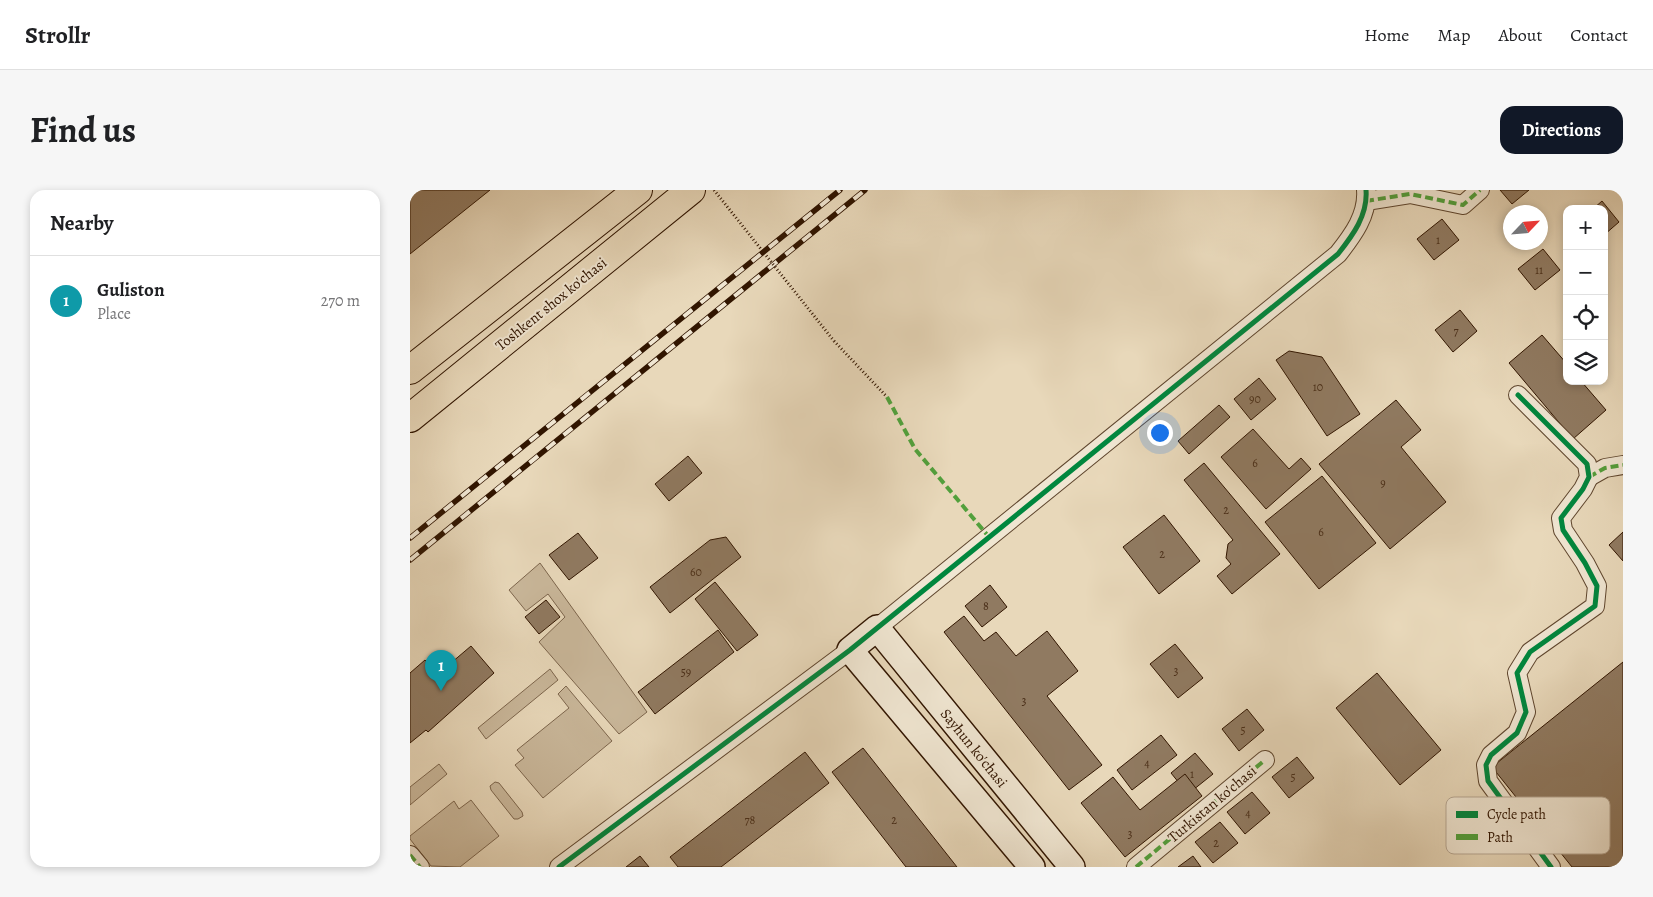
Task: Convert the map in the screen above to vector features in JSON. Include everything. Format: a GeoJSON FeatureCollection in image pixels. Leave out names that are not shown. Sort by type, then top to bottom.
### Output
{"type":"FeatureCollection","features":[{"type":"Feature","properties":{"kind":"highway"},"geometry":{"type":"LineString","coordinates":[[410,370],[638,190]]}},
{"type":"Feature","properties":{"kind":"highway","name":"Toshkent shox ko'chasi"},"geometry":{"type":"LineString","coordinates":[[410,418],[691,190]]}},
{"type":"Feature","properties":{"kind":"street"},"geometry":{"type":"LineString","coordinates":[[559,867],[850,650],[1338,254],[1355,231],[1366,195],[1410,194],[1463,205],[1480,190]]}},
{"type":"Feature","properties":{"kind":"street"},"geometry":{"type":"LineString","coordinates":[[1500,797],[1488,781],[1486,765],[1491,755],[1517,733],[1526,712],[1517,673],[1530,652],[1595,606],[1597,586],[1585,563],[1563,530],[1561,518],[1584,489],[1589,477],[1587,464],[1518,396]]}},
{"type":"Feature","properties":{"kind":"street"},"geometry":{"type":"LineString","coordinates":[[1589,477],[1605,468],[1623,465]]}},
{"type":"Feature","properties":{"kind":"street","name":"Sayhun ko'chasi"},"geometry":{"type":"LineString","coordinates":[[877,628],[1072,867]]}},
{"type":"Feature","properties":{"kind":"street","name":"Sayhun ko'chasi"},"geometry":{"type":"LineString","coordinates":[[850,650],[1032,867]]}},
{"type":"Feature","properties":{"kind":"street","name":"Turkistan ko'chasi"},"geometry":{"type":"LineString","coordinates":[[1136,867],[1265,760]]}},
{"type":"Feature","properties":{"kind":"street"},"geometry":{"type":"LineString","coordinates":[[1541,854],[1551,867]]}},
{"type":"Feature","properties":{"kind":"street"},"geometry":{"type":"LineString","coordinates":[[410,855],[420,867]]}},
{"type":"Feature","properties":{"kind":"path"},"geometry":{"type":"LineString","coordinates":[[714,190],[834,341],[887,396]]}},
{"type":"Feature","properties":{"kind":"shaded area"},"geometry":{"type":"Polygon","coordinates":[[[540,563],[647,712],[619,734],[539,642],[565,617],[548,594],[526,611],[509,590],[540,563]]]}},
{"type":"Feature","properties":{"kind":"shaded area"},"geometry":{"type":"Polygon","coordinates":[[[550,669],[558,680],[486,739],[478,728],[550,669]]]}},
{"type":"Feature","properties":{"kind":"shaded area"},"geometry":{"type":"Polygon","coordinates":[[[566,686],[612,741],[543,798],[515,765],[524,758],[517,750],[569,708],[558,694],[566,686]]]}},
{"type":"Feature","properties":{"kind":"shaded area"},"geometry":{"type":"Polygon","coordinates":[[[439,764],[447,774],[410,805],[410,787],[439,764]]]}},
{"type":"Feature","properties":{"kind":"shaded area"},"geometry":{"type":"Polygon","coordinates":[[[495,782],[499,783],[522,812],[523,816],[514,819],[491,790],[490,786],[495,782]]]}},
{"type":"Feature","properties":{"kind":"shaded area"},"geometry":{"type":"Polygon","coordinates":[[[471,800],[499,836],[460,867],[431,866],[410,839],[410,836],[454,801],[459,809],[471,800]]]}},
{"type":"Feature","properties":{"kind":"building"},"geometry":{"type":"Polygon","coordinates":[[[410,190],[490,190],[410,254],[410,190]]]}},
{"type":"Feature","properties":{"kind":"building"},"geometry":{"type":"Polygon","coordinates":[[[1500,190],[1529,190],[1512,204],[1500,190]]]}},
{"type":"Feature","properties":{"kind":"building"},"geometry":{"type":"Polygon","coordinates":[[[1608,208],[1619,222],[1608,232],[1608,208]]]}},
{"type":"Feature","properties":{"kind":"building"},"geometry":{"type":"Polygon","coordinates":[[[1442,219],[1459,240],[1434,260],[1417,239],[1442,219]]]}},
{"type":"Feature","properties":{"kind":"building"},"geometry":{"type":"Polygon","coordinates":[[[1544,250],[1560,270],[1535,290],[1518,269],[1544,250]]]}},
{"type":"Feature","properties":{"kind":"building"},"geometry":{"type":"Polygon","coordinates":[[[1460,310],[1477,331],[1453,352],[1435,330],[1460,310]]]}},
{"type":"Feature","properties":{"kind":"building"},"geometry":{"type":"Polygon","coordinates":[[[1542,335],[1563,359],[1563,385],[1584,385],[1606,410],[1573,439],[1509,363],[1542,335]]]}},
{"type":"Feature","properties":{"kind":"building"},"geometry":{"type":"Polygon","coordinates":[[[1289,351],[1322,357],[1360,414],[1327,436],[1276,360],[1289,351]]]}},
{"type":"Feature","properties":{"kind":"building"},"geometry":{"type":"Polygon","coordinates":[[[1259,378],[1276,399],[1251,420],[1234,399],[1259,378]]]}},
{"type":"Feature","properties":{"kind":"building"},"geometry":{"type":"Polygon","coordinates":[[[1396,400],[1421,430],[1401,447],[1446,502],[1390,549],[1319,464],[1396,400]]]}},
{"type":"Feature","properties":{"kind":"building"},"geometry":{"type":"Polygon","coordinates":[[[1219,405],[1230,417],[1189,454],[1178,441],[1219,405]]]}},
{"type":"Feature","properties":{"kind":"building"},"geometry":{"type":"Polygon","coordinates":[[[1253,429],[1289,469],[1301,458],[1311,469],[1266,509],[1221,457],[1253,429]]]}},
{"type":"Feature","properties":{"kind":"building"},"geometry":{"type":"Polygon","coordinates":[[[688,456],[702,473],[669,501],[655,484],[688,456]]]}},
{"type":"Feature","properties":{"kind":"building"},"geometry":{"type":"Polygon","coordinates":[[[1204,463],[1280,554],[1232,594],[1217,576],[1231,564],[1226,558],[1228,544],[1233,540],[1184,480],[1204,463]]]}},
{"type":"Feature","properties":{"kind":"building"},"geometry":{"type":"Polygon","coordinates":[[[1322,476],[1376,543],[1319,589],[1265,522],[1322,476]]]}},
{"type":"Feature","properties":{"kind":"building"},"geometry":{"type":"Polygon","coordinates":[[[1164,515],[1200,561],[1159,594],[1123,547],[1164,515]]]}},
{"type":"Feature","properties":{"kind":"building"},"geometry":{"type":"Polygon","coordinates":[[[1623,532],[1623,561],[1609,545],[1623,532]]]}},
{"type":"Feature","properties":{"kind":"building"},"geometry":{"type":"Polygon","coordinates":[[[578,533],[598,558],[569,580],[549,555],[578,533]]]}},
{"type":"Feature","properties":{"kind":"building"},"geometry":{"type":"Polygon","coordinates":[[[726,537],[741,557],[670,613],[650,587],[710,540],[726,537]]]}},
{"type":"Feature","properties":{"kind":"building"},"geometry":{"type":"Polygon","coordinates":[[[715,582],[758,635],[737,651],[695,599],[715,582]]]}},
{"type":"Feature","properties":{"kind":"building"},"geometry":{"type":"Polygon","coordinates":[[[990,585],[1007,607],[982,627],[965,606],[990,585]]]}},
{"type":"Feature","properties":{"kind":"building"},"geometry":{"type":"Polygon","coordinates":[[[546,600],[560,617],[539,634],[525,617],[546,600]]]}},
{"type":"Feature","properties":{"kind":"building"},"geometry":{"type":"Polygon","coordinates":[[[964,616],[984,641],[996,632],[1016,656],[1047,631],[1078,671],[1047,696],[1102,765],[1069,790],[944,632],[964,616]]]}},
{"type":"Feature","properties":{"kind":"building"},"geometry":{"type":"Polygon","coordinates":[[[718,630],[734,652],[655,714],[638,692],[718,630]]]}},
{"type":"Feature","properties":{"kind":"building"},"geometry":{"type":"Polygon","coordinates":[[[1175,644],[1203,678],[1178,698],[1150,664],[1175,644]]]}},
{"type":"Feature","properties":{"kind":"building"},"geometry":{"type":"Polygon","coordinates":[[[471,646],[494,673],[428,732],[426,730],[410,743],[410,673],[425,660],[438,674],[471,646]]]}},
{"type":"Feature","properties":{"kind":"building"},"geometry":{"type":"Polygon","coordinates":[[[1623,662],[1623,867],[1572,867],[1562,854],[1610,854],[1610,797],[1516,797],[1492,767],[1623,662]]]}},
{"type":"Feature","properties":{"kind":"building"},"geometry":{"type":"Polygon","coordinates":[[[1377,673],[1441,750],[1400,785],[1336,708],[1377,673]]]}},
{"type":"Feature","properties":{"kind":"building"},"geometry":{"type":"Polygon","coordinates":[[[1247,709],[1264,730],[1239,751],[1222,729],[1247,709]]]}},
{"type":"Feature","properties":{"kind":"building"},"geometry":{"type":"Polygon","coordinates":[[[1161,735],[1177,755],[1132,790],[1117,770],[1161,735]]]}},
{"type":"Feature","properties":{"kind":"building"},"geometry":{"type":"Polygon","coordinates":[[[863,748],[957,867],[906,867],[832,772],[863,748]]]}},
{"type":"Feature","properties":{"kind":"building"},"geometry":{"type":"Polygon","coordinates":[[[805,752],[829,783],[721,867],[678,867],[670,857],[805,752]]]}},
{"type":"Feature","properties":{"kind":"building"},"geometry":{"type":"Polygon","coordinates":[[[1195,753],[1213,774],[1188,794],[1171,773],[1195,753]]]}},
{"type":"Feature","properties":{"kind":"building"},"geometry":{"type":"Polygon","coordinates":[[[1297,757],[1314,778],[1289,798],[1272,777],[1297,757]]]}},
{"type":"Feature","properties":{"kind":"building"},"geometry":{"type":"Polygon","coordinates":[[[1185,774],[1202,796],[1125,857],[1081,803],[1113,777],[1140,810],[1185,774]]]}},
{"type":"Feature","properties":{"kind":"building"},"geometry":{"type":"Polygon","coordinates":[[[1252,792],[1270,813],[1245,834],[1227,812],[1252,792]]]}},
{"type":"Feature","properties":{"kind":"building"},"geometry":{"type":"Polygon","coordinates":[[[1220,822],[1238,843],[1213,863],[1195,842],[1220,822]]]}},
{"type":"Feature","properties":{"kind":"building"},"geometry":{"type":"Polygon","coordinates":[[[640,856],[649,867],[626,867],[640,856]]]}},
{"type":"Feature","properties":{"kind":"building"},"geometry":{"type":"Polygon","coordinates":[[[1193,856],[1201,867],[1178,867],[1193,856]]]}},
{"type":"Feature","properties":{"kind":"railway"},"geometry":{"type":"LineString","coordinates":[[410,538],[840,190]]}},
{"type":"Feature","properties":{"kind":"railway"},"geometry":{"type":"LineString","coordinates":[[410,560],[865,190]]}},
{"type":"Feature","properties":{"kind":"marked path"},"geometry":{"type":"LineString","coordinates":[[1366,201],[1410,194],[1463,205],[1480,190]]}},
{"type":"Feature","properties":{"kind":"marked path"},"geometry":{"type":"LineString","coordinates":[[887,397],[915,449],[989,537]]}},
{"type":"Feature","properties":{"kind":"marked path"},"geometry":{"type":"LineString","coordinates":[[1589,477],[1605,468],[1623,465]]}},
{"type":"Feature","properties":{"kind":"marked path"},"geometry":{"type":"LineString","coordinates":[[1136,867],[1265,760]]}},
{"type":"Feature","properties":{"kind":"marked path"},"geometry":{"type":"LineString","coordinates":[[410,855],[420,867]]}},
{"type":"Feature","properties":{"kind":"cycle path"},"geometry":{"type":"LineString","coordinates":[[559,867],[850,650],[1338,254],[1354,232],[1362,216],[1365,208],[1366,190]]}},
{"type":"Feature","properties":{"kind":"cycle path"},"geometry":{"type":"LineString","coordinates":[[1500,797],[1488,781],[1486,765],[1491,755],[1517,733],[1526,712],[1517,673],[1530,652],[1595,606],[1597,586],[1585,563],[1563,530],[1561,518],[1583,489],[1589,477],[1587,464],[1518,395]]}},
{"type":"Feature","properties":{"kind":"cycle path"},"geometry":{"type":"LineString","coordinates":[[1541,854],[1551,867]]}},
{"type":"Feature","properties":{"kind":"place","name":"Guliston"},"geometry":{"type":"Point","coordinates":[441,691]}}]}
